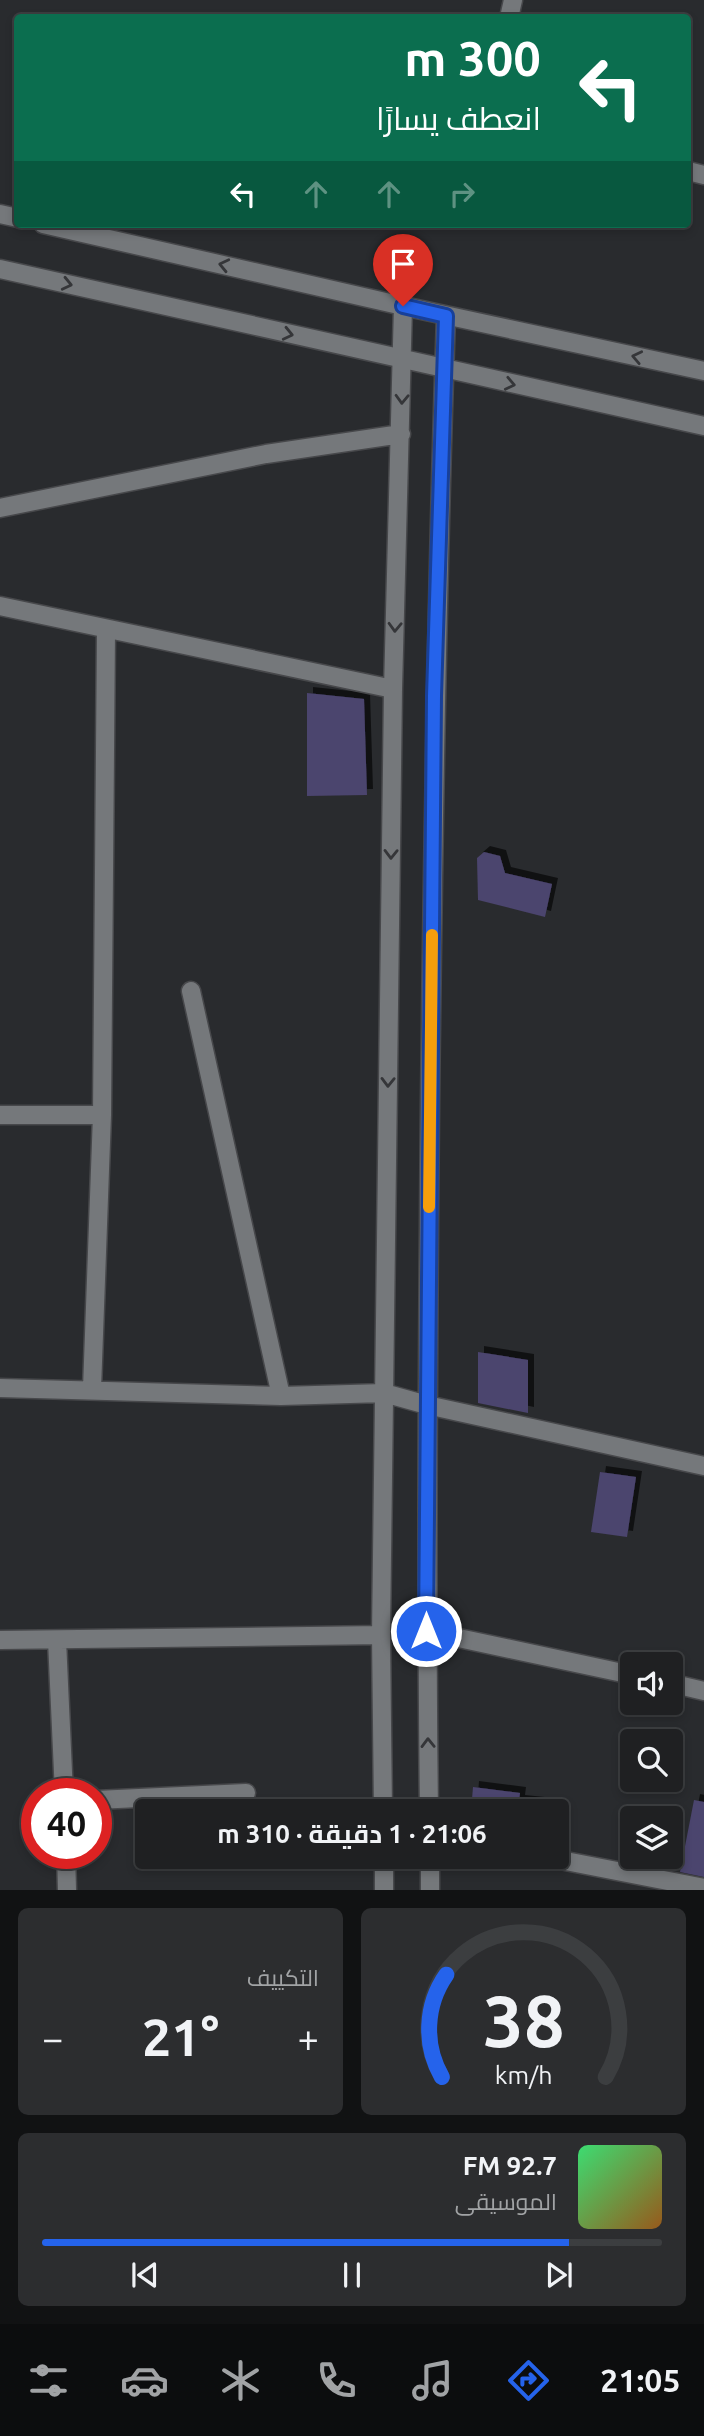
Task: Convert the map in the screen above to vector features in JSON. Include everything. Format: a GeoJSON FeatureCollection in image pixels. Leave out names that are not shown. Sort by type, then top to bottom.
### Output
{"type":"FeatureCollection","features":[{"type":"Feature","properties":{"kind":"street"},"geometry":{"type":"LineString","coordinates":[[61,228],[704,372]]}},
{"type":"Feature","properties":{"kind":"street"},"geometry":{"type":"LineString","coordinates":[[0,269],[704,426]]}},
{"type":"Feature","properties":{"kind":"street"},"geometry":{"type":"LineString","coordinates":[[383,1799],[381,1635],[393,689],[403,306]]}},
{"type":"Feature","properties":{"kind":"street"},"geometry":{"type":"LineString","coordinates":[[429,1799],[427,1405],[434,696],[446,316]]}},
{"type":"Feature","properties":{"kind":"street"},"geometry":{"type":"LineString","coordinates":[[0,508],[266,454],[401,434]]}},
{"type":"Feature","properties":{"kind":"street"},"geometry":{"type":"LineString","coordinates":[[0,606],[393,689]]}},
{"type":"Feature","properties":{"kind":"street"},"geometry":{"type":"LineString","coordinates":[[93,1389],[102,1115],[106,630]]}},
{"type":"Feature","properties":{"kind":"street"},"geometry":{"type":"LineString","coordinates":[[191,991],[281,1396]]}},
{"type":"Feature","properties":{"kind":"street"},"geometry":{"type":"LineString","coordinates":[[0,1115],[102,1115]]}},
{"type":"Feature","properties":{"kind":"street"},"geometry":{"type":"LineString","coordinates":[[0,1388],[281,1396],[384,1393],[427,1405],[704,1466]]}},
{"type":"Feature","properties":{"kind":"street"},"geometry":{"type":"LineString","coordinates":[[426,1631],[620,1672]]}},
{"type":"Feature","properties":{"kind":"street"},"geometry":{"type":"LineString","coordinates":[[0,1640],[381,1635]]}},
{"type":"Feature","properties":{"kind":"street"},"geometry":{"type":"LineString","coordinates":[[57,1640],[63,1778]]}},
{"type":"Feature","properties":{"kind":"street"},"geometry":{"type":"LineString","coordinates":[[683,1686],[704,1691]]}},
{"type":"Feature","properties":{"kind":"street"},"geometry":{"type":"LineString","coordinates":[[112,1799],[246,1793]]}},
{"type":"Feature","properties":{"kind":"street"},"geometry":{"type":"LineString","coordinates":[[569,1862],[704,1888]]}},
{"type":"Feature","properties":{"kind":"street"},"geometry":{"type":"LineString","coordinates":[[66,1869],[67,1890]]}},
{"type":"Feature","properties":{"kind":"street"},"geometry":{"type":"LineString","coordinates":[[384,1869],[384,1890]]}},
{"type":"Feature","properties":{"kind":"street"},"geometry":{"type":"LineString","coordinates":[[430,1869],[430,1890]]}},
{"type":"Feature","properties":{"kind":"building"},"geometry":{"type":"Polygon","coordinates":[[[307,693],[364,699],[367,795],[307,796],[307,693]]]}},
{"type":"Feature","properties":{"kind":"building"},"geometry":{"type":"Polygon","coordinates":[[[484,852],[500,856],[505,873],[552,884],[545,917],[478,900],[477,858],[484,852]]]}},
{"type":"Feature","properties":{"kind":"building"},"geometry":{"type":"Polygon","coordinates":[[[478,1352],[528,1360],[528,1413],[478,1403],[478,1352]]]}},
{"type":"Feature","properties":{"kind":"building"},"geometry":{"type":"Polygon","coordinates":[[[600,1472],[636,1477],[627,1537],[591,1532],[600,1472]]]}},
{"type":"Feature","properties":{"kind":"building"},"geometry":{"type":"Polygon","coordinates":[[[473,1787],[520,1793],[519,1799],[472,1799],[473,1787]]]}},
{"type":"Feature","properties":{"kind":"building"},"geometry":{"type":"Polygon","coordinates":[[[694,1800],[704,1802],[704,1877],[680,1872],[683,1869],[694,1800]]]}},
{"type":"Feature","properties":{"kind":"slow traffic"},"geometry":{"type":"LineString","coordinates":[[429,1207],[432,935]]}},
{"type":"Feature","properties":{"kind":"route"},"geometry":{"type":"LineString","coordinates":[[403,306],[446,316],[434,696],[426,1631]]}}]}
